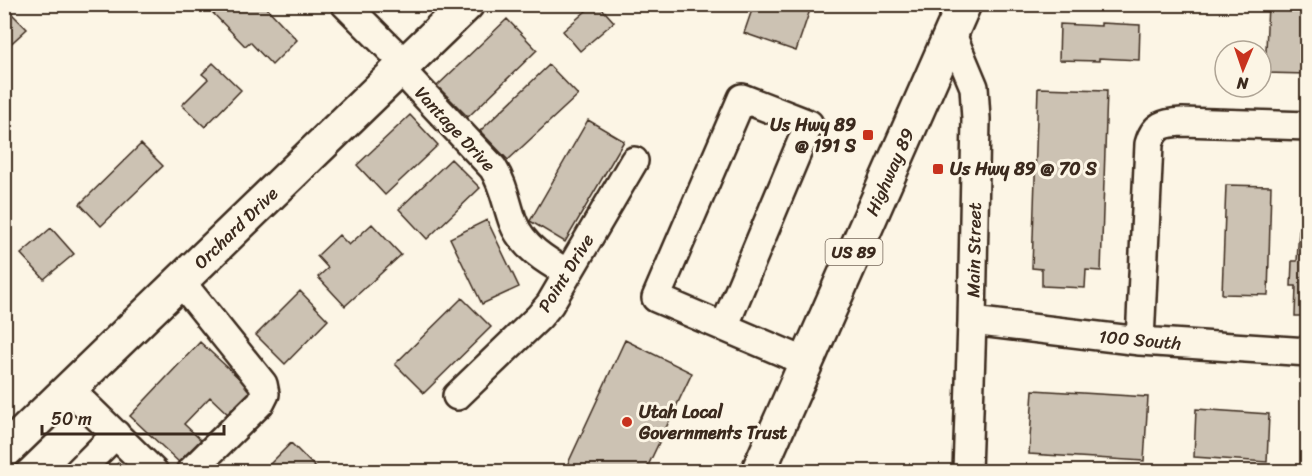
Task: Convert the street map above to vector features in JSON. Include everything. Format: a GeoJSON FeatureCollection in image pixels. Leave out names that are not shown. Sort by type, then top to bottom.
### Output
{"type":"FeatureCollection","features":[{"type":"Feature","properties":{"kind":"main road","name":"Orchard Drive"},"geometry":{"type":"LineString","coordinates":[[4,452],[467,4]]}},
{"type":"Feature","properties":{"kind":"main road","name":"Highway 89"},"geometry":{"type":"LineString","coordinates":[[758,471],[958,18]]}},
{"type":"Feature","properties":{"kind":"street","name":"Vantage Drive"},"geometry":{"type":"LineString","coordinates":[[345,4],[493,168],[504,189],[510,213],[519,234],[528,245],[568,273]]}},
{"type":"Feature","properties":{"kind":"street","name":"Main Street"},"geometry":{"type":"LineString","coordinates":[[958,18],[976,101],[967,471]]}},
{"type":"Feature","properties":{"kind":"street"},"geometry":{"type":"LineString","coordinates":[[724,327],[809,124],[742,98],[656,298],[806,362]]}},
{"type":"Feature","properties":{"kind":"street"},"geometry":{"type":"LineString","coordinates":[[1140,341],[1149,144],[1154,132],[1166,124],[1182,122],[1308,126]]}},
{"type":"Feature","properties":{"kind":"street","name":"Point Drive"},"geometry":{"type":"LineString","coordinates":[[457,396],[550,304],[634,161]]}},
{"type":"Feature","properties":{"kind":"street"},"geometry":{"type":"LineString","coordinates":[[181,282],[263,384],[265,394],[261,402],[190,471]]}},
{"type":"Feature","properties":{"kind":"street","name":"100 South"},"geometry":{"type":"LineString","coordinates":[[972,321],[1140,341],[1308,351]]}},
{"type":"Feature","properties":{"kind":"street"},"geometry":{"type":"LineString","coordinates":[[69,389],[154,471]]}},
{"type":"Feature","properties":{"kind":"street"},"geometry":{"type":"LineString","coordinates":[[78,471],[116,434]]}},
{"type":"Feature","properties":{"kind":"building"},"geometry":{"type":"Polygon","coordinates":[[[211,4],[263,4],[297,40],[272,65],[250,42],[245,46],[208,8],[211,4]]]}},
{"type":"Feature","properties":{"kind":"building"},"geometry":{"type":"Polygon","coordinates":[[[594,4],[598,4],[614,22],[580,51],[563,31],[594,4]]]}},
{"type":"Feature","properties":{"kind":"building"},"geometry":{"type":"Polygon","coordinates":[[[754,4],[812,4],[796,51],[744,33],[754,4]]]}},
{"type":"Feature","properties":{"kind":"building"},"geometry":{"type":"Polygon","coordinates":[[[1268,4],[1308,4],[1308,74],[1273,73],[1273,39],[1266,39],[1268,4]]]}},
{"type":"Feature","properties":{"kind":"building"},"geometry":{"type":"Polygon","coordinates":[[[4,6],[27,29],[4,50],[4,6]]]}},
{"type":"Feature","properties":{"kind":"building"},"geometry":{"type":"Polygon","coordinates":[[[507,19],[537,50],[468,117],[437,86],[507,19]]]}},
{"type":"Feature","properties":{"kind":"building"},"geometry":{"type":"Polygon","coordinates":[[[1101,23],[1140,25],[1139,60],[1099,58],[1099,61],[1059,60],[1060,24],[1101,26],[1101,23]]]}},
{"type":"Feature","properties":{"kind":"building"},"geometry":{"type":"Polygon","coordinates":[[[213,63],[241,90],[205,127],[182,105],[208,79],[202,74],[213,63]]]}},
{"type":"Feature","properties":{"kind":"building"},"geometry":{"type":"Polygon","coordinates":[[[549,65],[578,95],[508,160],[480,131],[549,65]]]}},
{"type":"Feature","properties":{"kind":"building"},"geometry":{"type":"Polygon","coordinates":[[[1038,88],[1107,90],[1101,271],[1086,270],[1085,288],[1042,286],[1042,269],[1032,268],[1038,88]]]}},
{"type":"Feature","properties":{"kind":"building"},"geometry":{"type":"Polygon","coordinates":[[[410,115],[438,145],[385,195],[357,165],[410,115]]]}},
{"type":"Feature","properties":{"kind":"building"},"geometry":{"type":"Polygon","coordinates":[[[588,120],[624,141],[565,242],[530,221],[588,120]]]}},
{"type":"Feature","properties":{"kind":"building"},"geometry":{"type":"Polygon","coordinates":[[[141,144],[163,166],[101,226],[80,204],[141,144]]]}},
{"type":"Feature","properties":{"kind":"building"},"geometry":{"type":"Polygon","coordinates":[[[451,159],[480,188],[427,239],[399,209],[451,159]]]}},
{"type":"Feature","properties":{"kind":"building"},"geometry":{"type":"Polygon","coordinates":[[[1226,185],[1271,186],[1268,295],[1222,294],[1226,185]]]}},
{"type":"Feature","properties":{"kind":"building"},"geometry":{"type":"Polygon","coordinates":[[[487,220],[519,287],[482,304],[450,238],[487,220]]]}},
{"type":"Feature","properties":{"kind":"building"},"geometry":{"type":"Polygon","coordinates":[[[372,224],[401,255],[345,306],[318,277],[328,268],[317,256],[339,235],[349,245],[372,224]]]}},
{"type":"Feature","properties":{"kind":"building"},"geometry":{"type":"Polygon","coordinates":[[[51,228],[74,254],[44,279],[21,254],[51,228]]]}},
{"type":"Feature","properties":{"kind":"building"},"geometry":{"type":"Polygon","coordinates":[[[1299,230],[1308,230],[1308,316],[1295,316],[1296,286],[1291,286],[1292,261],[1297,261],[1299,230]]]}},
{"type":"Feature","properties":{"kind":"building"},"geometry":{"type":"Polygon","coordinates":[[[300,291],[328,320],[285,364],[256,335],[300,291]]]}},
{"type":"Feature","properties":{"kind":"building"},"geometry":{"type":"Polygon","coordinates":[[[462,298],[491,327],[424,393],[395,364],[462,298]]]}},
{"type":"Feature","properties":{"kind":"building","name":"Utah Local Governments Trust"},"geometry":{"type":"Polygon","coordinates":[[[625,340],[692,373],[645,472],[564,472],[625,340]]]}},
{"type":"Feature","properties":{"kind":"building"},"geometry":{"type":"Polygon","coordinates":[[[200,342],[254,392],[231,417],[210,397],[184,424],[203,442],[181,464],[130,416],[200,342]]]}},
{"type":"Feature","properties":{"kind":"building"},"geometry":{"type":"Polygon","coordinates":[[[1033,390],[1148,397],[1144,461],[1029,454],[1033,390]]]}},
{"type":"Feature","properties":{"kind":"building"},"geometry":{"type":"Polygon","coordinates":[[[1196,409],[1269,414],[1267,462],[1194,457],[1196,409]]]}},
{"type":"Feature","properties":{"kind":"building"},"geometry":{"type":"Polygon","coordinates":[[[291,443],[320,472],[262,472],[291,443]]]}},
{"type":"Feature","properties":{"kind":"building"},"geometry":{"type":"Polygon","coordinates":[[[118,463],[127,472],[110,472],[118,463]]]}},
{"type":"Feature","properties":{"kind":"place","name":"Us Hwy 89 @ 191 S"},"geometry":{"type":"Point","coordinates":[868,135]}},
{"type":"Feature","properties":{"kind":"place","name":"Us Hwy 89 @ 70 S"},"geometry":{"type":"Point","coordinates":[938,169]}},
{"type":"Feature","properties":{"kind":"place","name":"Utah Local Governments Trust"},"geometry":{"type":"Point","coordinates":[627,422]}}]}
